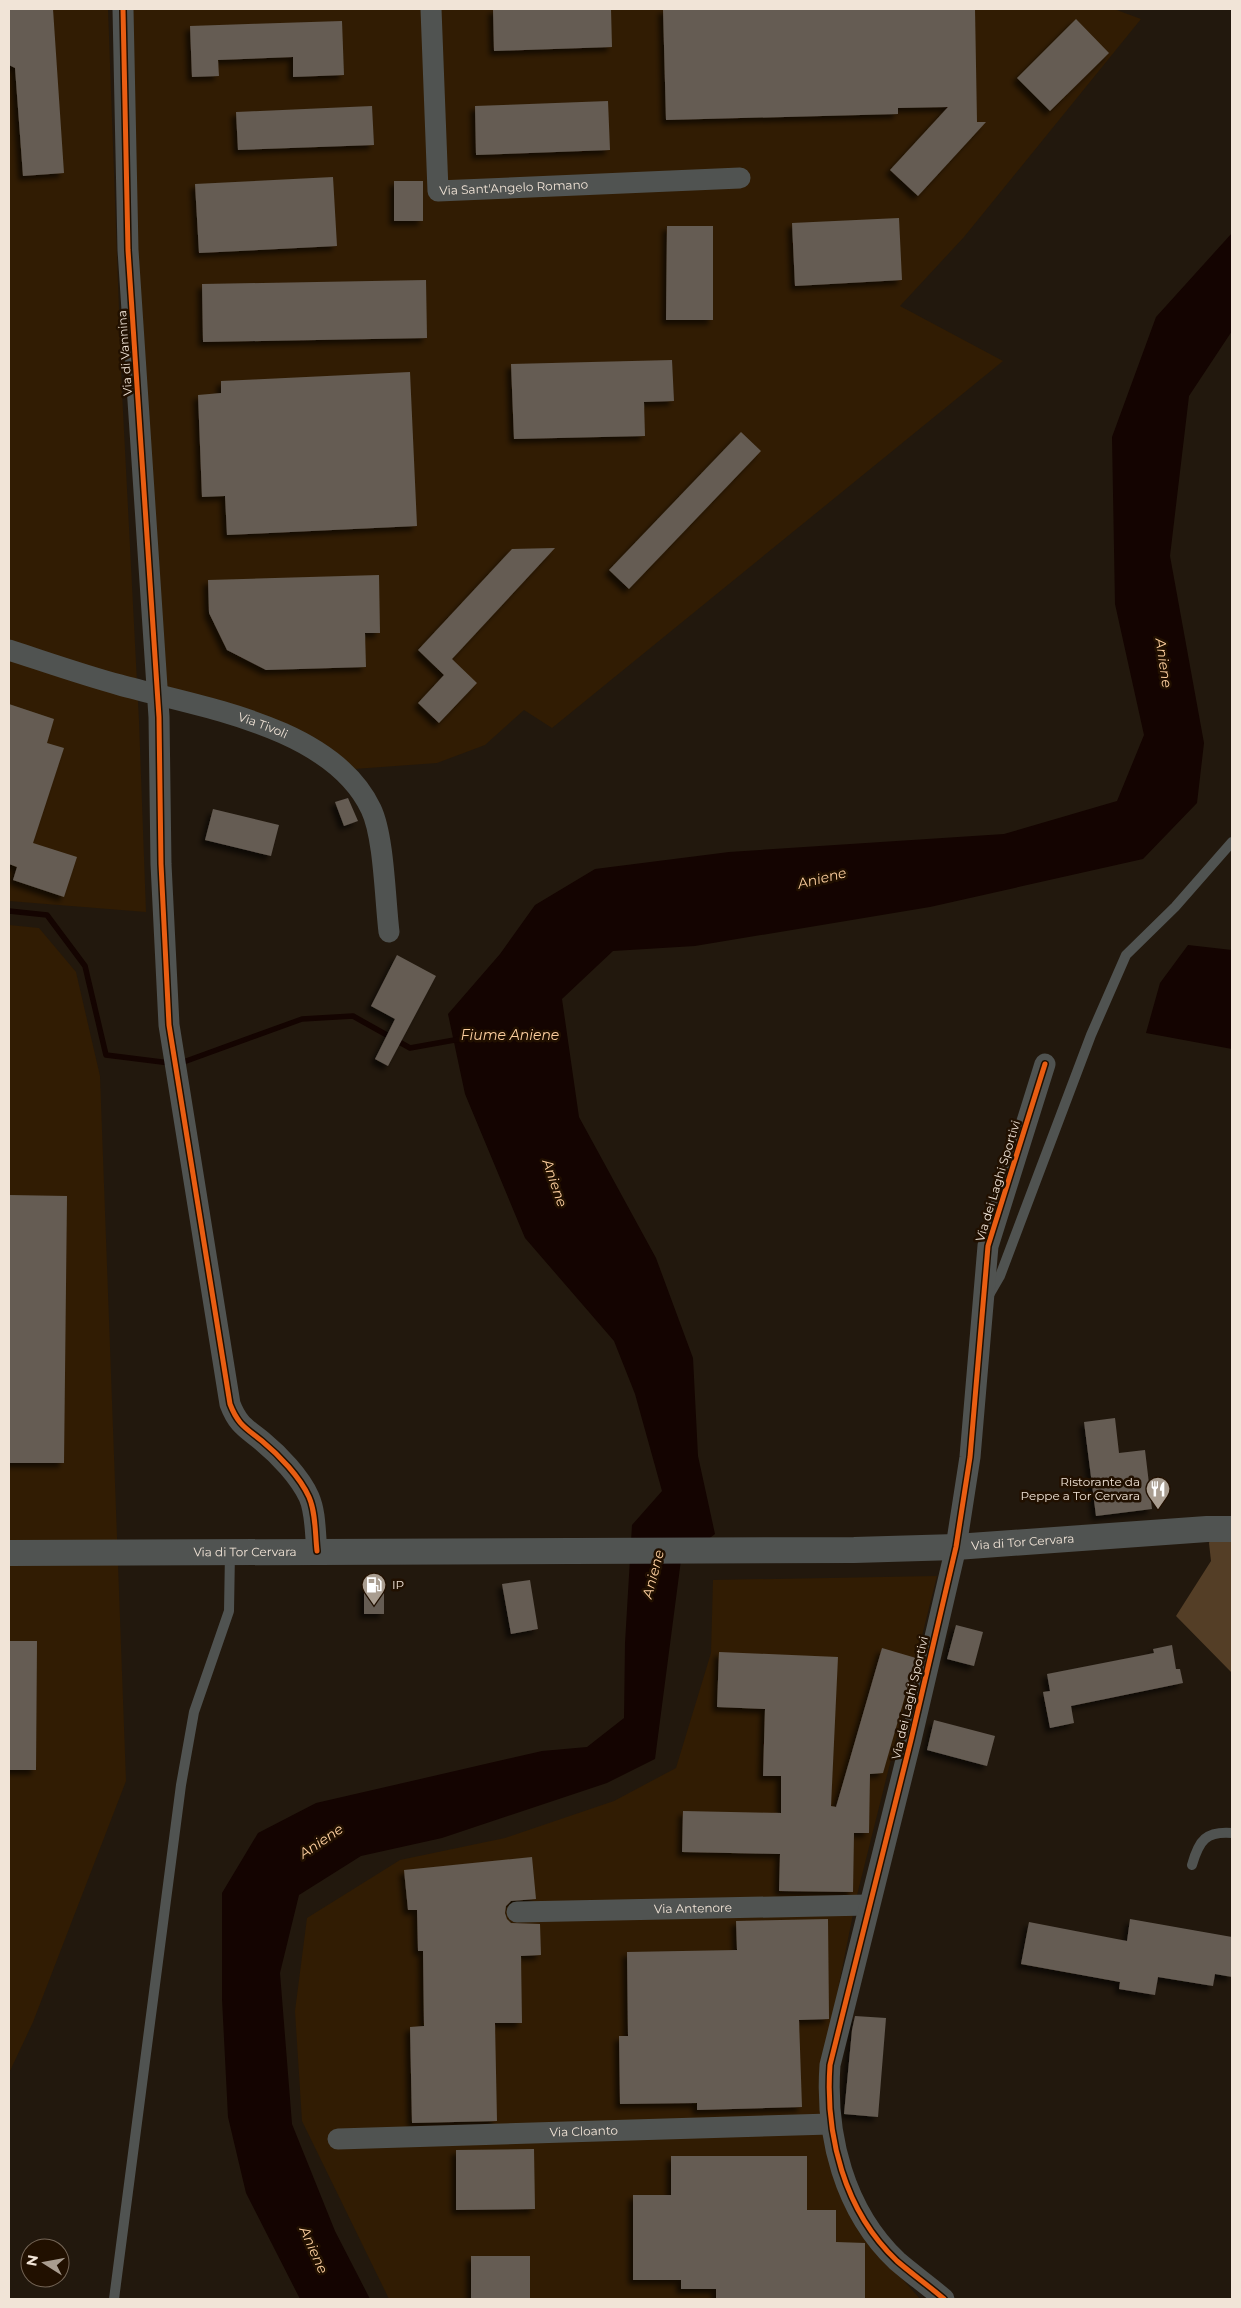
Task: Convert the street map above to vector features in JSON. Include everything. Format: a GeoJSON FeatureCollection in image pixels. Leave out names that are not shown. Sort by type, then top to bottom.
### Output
{"type":"FeatureCollection","features":[{"type":"Feature","properties":{"kind":"street","name":"Via di Vannina"},"geometry":{"type":"LineString","coordinates":[[124,9],[128,250],[158,696],[161,864],[169,1025],[230,1404],[236,1418],[245,1429],[263,1442],[300,1482],[312,1508],[317,1551]]}},
{"type":"Feature","properties":{"kind":"street","name":"Via Sant'Angelo Romano"},"geometry":{"type":"LineString","coordinates":[[431,9],[438,191],[740,178]]}},
{"type":"Feature","properties":{"kind":"street","name":"Via Tivoli"},"geometry":{"type":"LineString","coordinates":[[9,650],[112,683],[251,720],[312,748],[340,768],[360,791],[373,814],[379,841],[388,932]]}},
{"type":"Feature","properties":{"kind":"street","name":"Via dei Laghi Sportivi"},"geometry":{"type":"LineString","coordinates":[[944,2299],[896,2260],[863,2217],[846,2183],[830,2124],[830,2065],[956,1547],[970,1457],[988,1246],[1045,1064]]}},
{"type":"Feature","properties":{"kind":"street","name":"Via di Tor Cervara"},"geometry":{"type":"LineString","coordinates":[[9,1553],[573,1551],[956,1547],[1206,1528],[1232,1529]]}},
{"type":"Feature","properties":{"kind":"street","name":"Via Antenore"},"geometry":{"type":"LineString","coordinates":[[517,1912],[869,1905]]}},
{"type":"Feature","properties":{"kind":"street","name":"Via Cloanto"},"geometry":{"type":"LineString","coordinates":[[338,2139],[830,2124]]}},
{"type":"Feature","properties":{"kind":"lane"},"geometry":{"type":"LineString","coordinates":[[984,1302],[1000,1276],[1091,1035],[1126,955],[1175,907],[1232,842]]}},
{"type":"Feature","properties":{"kind":"lane"},"geometry":{"type":"LineString","coordinates":[[114,2299],[181,1785],[194,1712],[229,1611],[230,1551]]}},
{"type":"Feature","properties":{"kind":"lane"},"geometry":{"type":"LineString","coordinates":[[1192,1865],[1196,1851],[1207,1836],[1219,1832],[1232,1833]]}},
{"type":"Feature","properties":{"kind":"shaded area"},"geometry":{"type":"Polygon","coordinates":[[[9,9],[108,9],[122,392],[139,721],[146,912],[9,901],[9,9]]]}},
{"type":"Feature","properties":{"kind":"shaded area"},"geometry":{"type":"Polygon","coordinates":[[[133,9],[1114,9],[1141,19],[964,237],[900,306],[1003,361],[552,728],[524,710],[485,745],[437,763],[354,769],[165,688],[137,260],[133,9]]]}},
{"type":"Feature","properties":{"kind":"shaded area"},"geometry":{"type":"Polygon","coordinates":[[[9,925],[39,928],[76,972],[100,1076],[126,1781],[33,2022],[9,2073],[9,925]]]}},
{"type":"Feature","properties":{"kind":"shaded area"},"geometry":{"type":"Polygon","coordinates":[[[1212,1535],[1232,1536],[1232,1673],[1176,1616],[1211,1561],[1209,1543],[1212,1535]]]}},
{"type":"Feature","properties":{"kind":"shaded area"},"geometry":{"type":"Polygon","coordinates":[[[937,1576],[856,1899],[828,2039],[830,2155],[868,2240],[920,2299],[389,2299],[302,2121],[295,2011],[307,1918],[400,1860],[505,1838],[614,1801],[676,1768],[711,1653],[713,1580],[937,1576]]]}},
{"type":"Feature","properties":{"kind":"water","name":"Fiume Aniene"},"geometry":{"type":"Polygon","coordinates":[[[1232,233],[1232,331],[1189,396],[1170,556],[1204,743],[1197,803],[1143,859],[930,907],[695,946],[613,951],[562,999],[579,1117],[656,1258],[693,1358],[698,1456],[715,1534],[681,1560],[655,1759],[607,1783],[442,1838],[361,1856],[299,1895],[280,1973],[292,2124],[335,2231],[370,2299],[300,2299],[246,2193],[228,2117],[222,1999],[222,1893],[258,1833],[316,1803],[542,1751],[587,1747],[624,1718],[625,1643],[632,1525],[662,1491],[635,1394],[614,1341],[525,1238],[465,1094],[448,1014],[500,954],[535,905],[595,869],[729,852],[1004,834],[1117,801],[1144,735],[1115,604],[1112,437],[1156,317],[1232,233]]]}},
{"type":"Feature","properties":{"kind":"water"},"geometry":{"type":"Polygon","coordinates":[[[1188,945],[1232,950],[1232,1049],[1146,1033],[1160,983],[1188,945]]]}},
{"type":"Feature","properties":{"kind":"building"},"geometry":{"type":"Polygon","coordinates":[[[9,9],[53,9],[64,173],[23,176],[15,68],[9,65],[9,9]]]}},
{"type":"Feature","properties":{"kind":"building"},"geometry":{"type":"Polygon","coordinates":[[[493,9],[611,9],[612,47],[494,51],[493,9]]]}},
{"type":"Feature","properties":{"kind":"building"},"geometry":{"type":"Polygon","coordinates":[[[663,9],[975,9],[977,122],[986,122],[918,196],[890,170],[948,107],[898,108],[898,114],[666,120],[663,9]]]}},
{"type":"Feature","properties":{"kind":"building"},"geometry":{"type":"Polygon","coordinates":[[[1076,19],[1109,53],[1050,111],[1017,78],[1076,19]]]}},
{"type":"Feature","properties":{"kind":"building"},"geometry":{"type":"Polygon","coordinates":[[[342,21],[344,75],[293,77],[293,57],[218,60],[219,76],[192,77],[190,26],[342,21]]]}},
{"type":"Feature","properties":{"kind":"building"},"geometry":{"type":"Polygon","coordinates":[[[608,101],[610,150],[476,155],[475,106],[608,101]]]}},
{"type":"Feature","properties":{"kind":"building"},"geometry":{"type":"Polygon","coordinates":[[[372,106],[374,145],[238,150],[236,112],[372,106]]]}},
{"type":"Feature","properties":{"kind":"building"},"geometry":{"type":"Polygon","coordinates":[[[333,177],[337,246],[199,253],[195,184],[333,177]]]}},
{"type":"Feature","properties":{"kind":"building"},"geometry":{"type":"Polygon","coordinates":[[[394,181],[423,181],[423,221],[394,221],[394,181]]]}},
{"type":"Feature","properties":{"kind":"building"},"geometry":{"type":"Polygon","coordinates":[[[899,218],[902,280],[795,286],[792,223],[899,218]]]}},
{"type":"Feature","properties":{"kind":"building"},"geometry":{"type":"Polygon","coordinates":[[[667,226],[713,226],[713,320],[666,320],[667,226]]]}},
{"type":"Feature","properties":{"kind":"building"},"geometry":{"type":"Polygon","coordinates":[[[426,280],[427,338],[203,342],[202,284],[426,280]]]}},
{"type":"Feature","properties":{"kind":"building"},"geometry":{"type":"Polygon","coordinates":[[[672,360],[674,401],[644,402],[645,436],[514,439],[511,364],[672,360]]]}},
{"type":"Feature","properties":{"kind":"building"},"geometry":{"type":"Polygon","coordinates":[[[410,372],[417,526],[227,535],[225,496],[202,497],[198,395],[221,393],[221,381],[410,372]]]}},
{"type":"Feature","properties":{"kind":"building"},"geometry":{"type":"Polygon","coordinates":[[[741,432],[761,451],[629,589],[609,570],[741,432]]]}},
{"type":"Feature","properties":{"kind":"building"},"geometry":{"type":"Polygon","coordinates":[[[555,548],[452,659],[477,683],[439,723],[418,703],[444,675],[418,650],[512,549],[555,548]]]}},
{"type":"Feature","properties":{"kind":"building"},"geometry":{"type":"Polygon","coordinates":[[[379,575],[380,633],[365,633],[366,667],[266,670],[227,650],[209,613],[208,580],[379,575]]]}},
{"type":"Feature","properties":{"kind":"building"},"geometry":{"type":"Polygon","coordinates":[[[9,704],[54,719],[47,743],[64,748],[33,843],[77,857],[64,897],[13,880],[17,867],[9,864],[9,704]]]}},
{"type":"Feature","properties":{"kind":"building"},"geometry":{"type":"Polygon","coordinates":[[[348,798],[358,821],[344,826],[335,802],[348,798]]]}},
{"type":"Feature","properties":{"kind":"building"},"geometry":{"type":"Polygon","coordinates":[[[213,809],[279,825],[271,856],[205,840],[213,809]]]}},
{"type":"Feature","properties":{"kind":"building"},"geometry":{"type":"Polygon","coordinates":[[[397,955],[436,976],[388,1066],[375,1059],[395,1019],[371,1006],[397,955]]]}},
{"type":"Feature","properties":{"kind":"building"},"geometry":{"type":"Polygon","coordinates":[[[9,1195],[67,1196],[64,1463],[9,1463],[9,1195]]]}},
{"type":"Feature","properties":{"kind":"building"},"geometry":{"type":"Polygon","coordinates":[[[1115,1418],[1119,1453],[1145,1450],[1152,1509],[1096,1516],[1084,1422],[1115,1418]]]}},
{"type":"Feature","properties":{"kind":"building"},"geometry":{"type":"Polygon","coordinates":[[[530,1580],[538,1629],[511,1634],[502,1584],[530,1580]]]}},
{"type":"Feature","properties":{"kind":"building"},"geometry":{"type":"Polygon","coordinates":[[[384,1585],[384,1614],[364,1614],[364,1586],[384,1585]]]}},
{"type":"Feature","properties":{"kind":"building"},"geometry":{"type":"Polygon","coordinates":[[[956,1625],[983,1632],[974,1666],[947,1659],[956,1625]]]}},
{"type":"Feature","properties":{"kind":"building"},"geometry":{"type":"Polygon","coordinates":[[[9,1641],[37,1641],[36,1770],[9,1770],[9,1641]]]}},
{"type":"Feature","properties":{"kind":"building"},"geometry":{"type":"Polygon","coordinates":[[[1172,1645],[1176,1669],[1180,1669],[1183,1683],[1071,1706],[1074,1723],[1050,1728],[1043,1692],[1050,1691],[1047,1674],[1154,1653],[1153,1649],[1172,1645]]]}},
{"type":"Feature","properties":{"kind":"building"},"geometry":{"type":"Polygon","coordinates":[[[882,1648],[916,1658],[883,1773],[870,1774],[869,1833],[854,1833],[853,1892],[779,1891],[780,1854],[682,1852],[683,1811],[781,1813],[781,1776],[763,1776],[765,1709],[717,1707],[719,1652],[838,1657],[831,1806],[836,1807],[882,1648]]]}},
{"type":"Feature","properties":{"kind":"building"},"geometry":{"type":"Polygon","coordinates":[[[934,1720],[995,1736],[987,1766],[927,1750],[934,1720]]]}},
{"type":"Feature","properties":{"kind":"building"},"geometry":{"type":"Polygon","coordinates":[[[532,1857],[536,1899],[511,1901],[506,1906],[505,1913],[511,1923],[540,1924],[541,1955],[521,1956],[522,2023],[495,2023],[497,2121],[412,2123],[410,2027],[424,2026],[423,1951],[418,1951],[417,1910],[408,1910],[404,1870],[532,1857]]]}},
{"type":"Feature","properties":{"kind":"building"},"geometry":{"type":"Polygon","coordinates":[[[828,1919],[829,2019],[799,2020],[802,2107],[697,2110],[697,2103],[620,2104],[619,2036],[628,2036],[627,1952],[737,1950],[736,1921],[828,1919]]]}},
{"type":"Feature","properties":{"kind":"building"},"geometry":{"type":"Polygon","coordinates":[[[1130,1919],[1232,1937],[1232,1977],[1215,1974],[1213,1986],[1158,1977],[1155,1995],[1119,1989],[1120,1982],[1021,1964],[1029,1922],[1127,1941],[1130,1919]]]}},
{"type":"Feature","properties":{"kind":"building"},"geometry":{"type":"Polygon","coordinates":[[[855,2016],[886,2018],[878,2117],[844,2114],[855,2016]]]}},
{"type":"Feature","properties":{"kind":"building"},"geometry":{"type":"Polygon","coordinates":[[[534,2149],[535,2209],[456,2210],[456,2150],[534,2149]]]}},
{"type":"Feature","properties":{"kind":"building"},"geometry":{"type":"Polygon","coordinates":[[[671,2156],[807,2156],[807,2210],[836,2210],[836,2242],[865,2243],[865,2299],[716,2299],[716,2289],[681,2289],[681,2280],[633,2280],[633,2195],[671,2195],[671,2156]]]}},
{"type":"Feature","properties":{"kind":"building"},"geometry":{"type":"Polygon","coordinates":[[[471,2256],[530,2256],[530,2299],[471,2299],[471,2256]]]}},
{"type":"Feature","properties":{"kind":"waterway"},"geometry":{"type":"LineString","coordinates":[[9,911],[47,915],[85,966],[106,1055],[178,1064],[302,1019],[353,1016],[410,1048],[460,1039]]}},
{"type":"Feature","properties":{"kind":"cycle path"},"geometry":{"type":"LineString","coordinates":[[123,9],[128,250],[159,717],[161,864],[169,1025],[230,1404],[239,1422],[282,1460],[305,1489],[313,1510],[317,1551]]}},
{"type":"Feature","properties":{"kind":"cycle path"},"geometry":{"type":"LineString","coordinates":[[944,2299],[897,2261],[879,2241],[863,2219],[851,2195],[835,2145],[829,2091],[830,2065],[911,1740],[956,1547],[970,1457],[988,1246],[1045,1064]]}},
{"type":"Feature","properties":{"kind":"place","name":"Ristorante da Peppe a Tor Cervara"},"geometry":{"type":"Point","coordinates":[1158,1510]}},
{"type":"Feature","properties":{"kind":"place","name":"IP"},"geometry":{"type":"Point","coordinates":[374,1606]}},
{"type":"Feature","properties":{"kind":"water label","name":"Aniene"},"geometry":{"type":"Point","coordinates":[1164,663]}},
{"type":"Feature","properties":{"kind":"water label","name":"Aniene"},"geometry":{"type":"Point","coordinates":[822,878]}},
{"type":"Feature","properties":{"kind":"water label","name":"Aniene"},"geometry":{"type":"Point","coordinates":[555,1183]}},
{"type":"Feature","properties":{"kind":"water label","name":"Aniene"},"geometry":{"type":"Point","coordinates":[653,1574]}},
{"type":"Feature","properties":{"kind":"water label","name":"Aniene"},"geometry":{"type":"Point","coordinates":[321,1841]}},
{"type":"Feature","properties":{"kind":"water label","name":"Aniene"},"geometry":{"type":"Point","coordinates":[314,2250]}}]}
